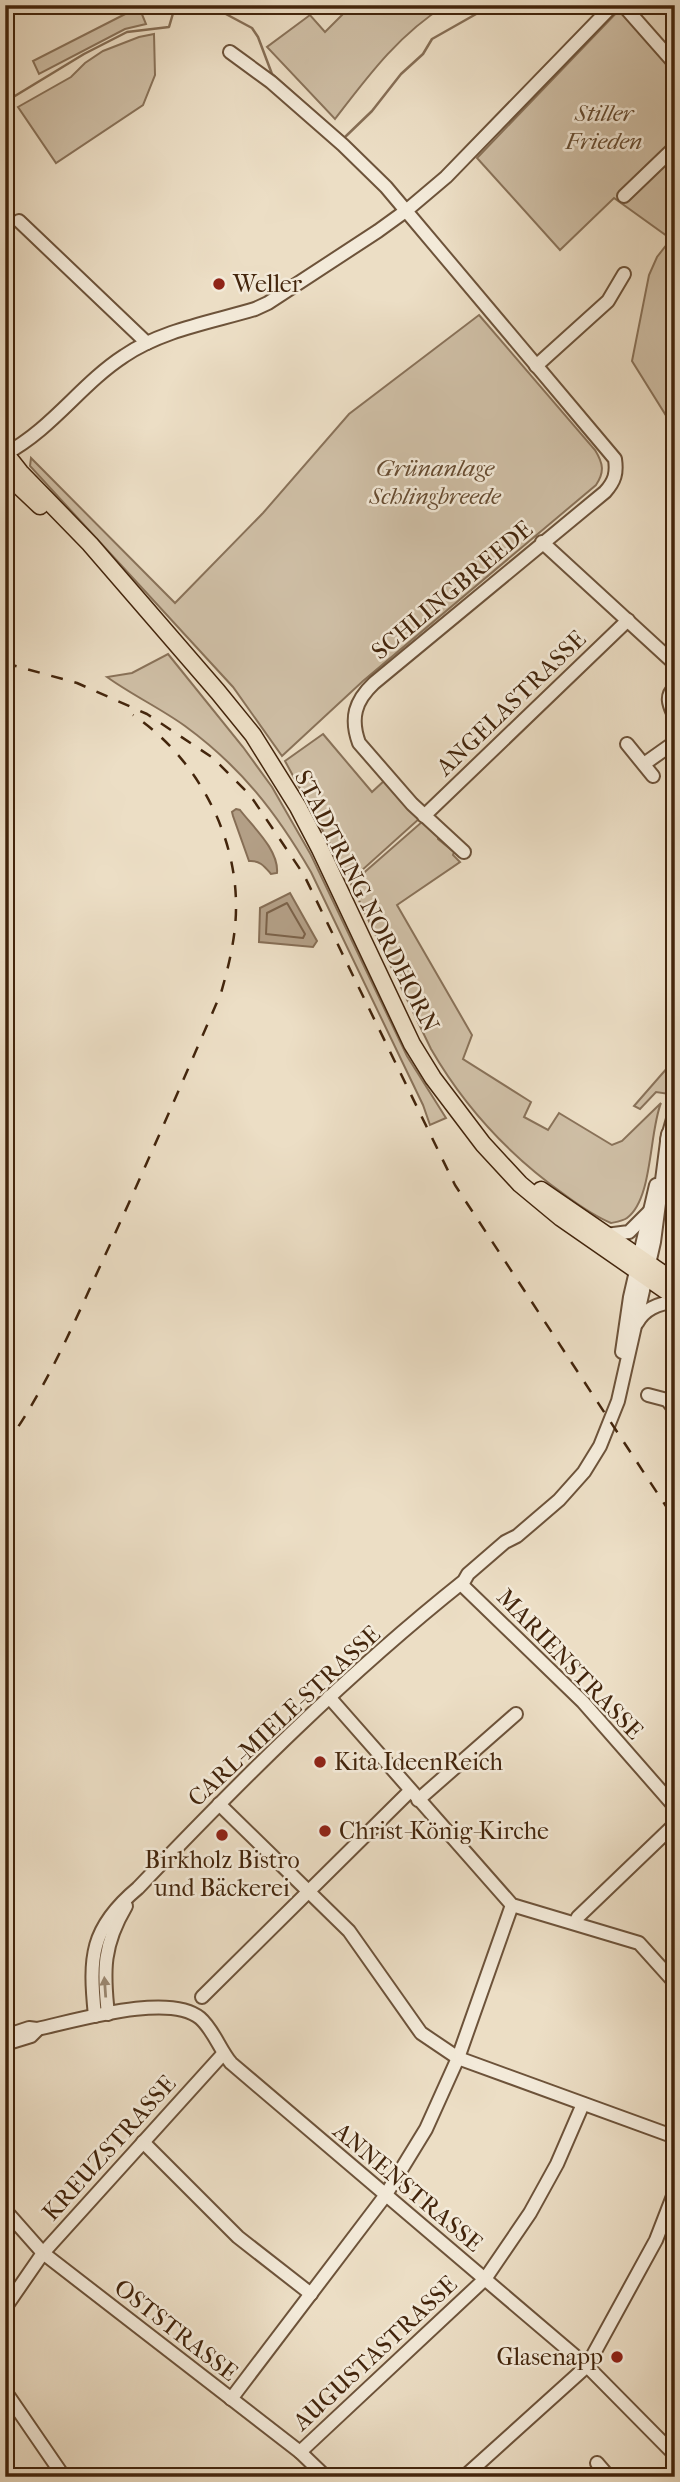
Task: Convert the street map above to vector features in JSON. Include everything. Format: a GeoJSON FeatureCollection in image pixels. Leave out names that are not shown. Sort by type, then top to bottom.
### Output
{"type":"FeatureCollection","features":[{"type":"Feature","properties":{"kind":"main road","name":"STADTRING NORDHORN"},"geometry":{"type":"LineString","coordinates":[[5,454],[90,544],[253,735],[298,807],[320,849],[412,1044],[433,1078],[483,1144],[520,1184],[561,1218],[643,1267]]}},
{"type":"Feature","properties":{"kind":"main road","name":"STADTRING NORDHORN"},"geometry":{"type":"LineString","coordinates":[[5,473],[132,595]]}},
{"type":"Feature","properties":{"kind":"main road","name":"STADTRING NORDHORN"},"geometry":{"type":"LineString","coordinates":[[503,1166],[606,1235],[643,1267]]}},
{"type":"Feature","properties":{"kind":"main road"},"geometry":{"type":"LineString","coordinates":[[643,1267],[675,1282]]}},
{"type":"Feature","properties":{"kind":"main road"},"geometry":{"type":"LineString","coordinates":[[643,1267],[675,1300]]}},
{"type":"Feature","properties":{"kind":"street"},"geometry":{"type":"LineString","coordinates":[[5,454],[47,426],[110,366],[147,343],[268,303],[407,210],[446,177],[612,5]]}},
{"type":"Feature","properties":{"kind":"street"},"geometry":{"type":"LineString","coordinates":[[622,5],[675,64]]}},
{"type":"Feature","properties":{"kind":"street","name":"SCHLINGBREEDE"},"geometry":{"type":"LineString","coordinates":[[230,52],[271,82],[343,145],[407,210],[615,459],[613,482],[605,492],[374,683],[358,701],[353,720],[359,743],[424,816],[464,852]]}},
{"type":"Feature","properties":{"kind":"street"},"geometry":{"type":"LineString","coordinates":[[624,196],[675,147]]}},
{"type":"Feature","properties":{"kind":"street"},"geometry":{"type":"LineString","coordinates":[[19,221],[147,343]]}},
{"type":"Feature","properties":{"kind":"street"},"geometry":{"type":"LineString","coordinates":[[536,366],[608,301],[624,274]]}},
{"type":"Feature","properties":{"kind":"street"},"geometry":{"type":"LineString","coordinates":[[542,542],[675,664]]}},
{"type":"Feature","properties":{"kind":"street","name":"ANGELASTRASSE"},"geometry":{"type":"LineString","coordinates":[[424,816],[628,620]]}},
{"type":"Feature","properties":{"kind":"street"},"geometry":{"type":"LineString","coordinates":[[675,687],[669,692],[667,699],[675,718]]}},
{"type":"Feature","properties":{"kind":"street"},"geometry":{"type":"LineString","coordinates":[[644,765],[675,742]]}},
{"type":"Feature","properties":{"kind":"street"},"geometry":{"type":"LineString","coordinates":[[627,744],[653,776]]}},
{"type":"Feature","properties":{"kind":"street","name":"CARL-MIELE-STRASSE"},"geometry":{"type":"LineString","coordinates":[[102,2015],[92,1966],[96,1942],[107,1919],[275,1747],[463,1582],[468,1574],[559,1500],[584,1472],[600,1446],[612,1415],[634,1334],[650,1211],[675,1112]]}},
{"type":"Feature","properties":{"kind":"street","name":"CARL-MIELE-STRASSE"},"geometry":{"type":"LineString","coordinates":[[612,1415],[643,1267],[661,1201],[668,1135]]}},
{"type":"Feature","properties":{"kind":"street"},"geometry":{"type":"LineString","coordinates":[[606,1235],[629,1232],[650,1211]]}},
{"type":"Feature","properties":{"kind":"street"},"geometry":{"type":"LineString","coordinates":[[634,1334],[639,1319],[647,1311],[657,1304],[675,1300]]}},
{"type":"Feature","properties":{"kind":"street"},"geometry":{"type":"LineString","coordinates":[[648,1395],[667,1400],[675,1410]]}},
{"type":"Feature","properties":{"kind":"street","name":"MARIENSTRASSE"},"geometry":{"type":"LineString","coordinates":[[463,1582],[583,1702],[675,1807]]}},
{"type":"Feature","properties":{"kind":"street"},"geometry":{"type":"LineString","coordinates":[[329,1697],[512,1905],[639,1943],[675,1983]]}},
{"type":"Feature","properties":{"kind":"street"},"geometry":{"type":"LineString","coordinates":[[202,1997],[309,1891],[414,1795],[516,1714]]}},
{"type":"Feature","properties":{"kind":"street"},"geometry":{"type":"LineString","coordinates":[[219,1804],[349,1931],[414,2025],[430,2041],[458,2058],[675,2137]]}},
{"type":"Feature","properties":{"kind":"street"},"geometry":{"type":"LineString","coordinates":[[575,1923],[578,1917],[675,1824]]}},
{"type":"Feature","properties":{"kind":"street"},"geometry":{"type":"LineString","coordinates":[[231,2399],[385,2196],[426,2129],[458,2058],[512,1905]]}},
{"type":"Feature","properties":{"kind":"street","name":"ANNENSTRASSE"},"geometry":{"type":"LineString","coordinates":[[102,2015],[172,2007],[187,2011],[206,2024],[231,2063],[587,2366],[675,2455]]}},
{"type":"Feature","properties":{"kind":"street"},"geometry":{"type":"LineString","coordinates":[[5,2036],[29,2028],[37,2029],[102,2015]]}},
{"type":"Feature","properties":{"kind":"street"},"geometry":{"type":"LineString","coordinates":[[5,2044],[31,2036],[37,2029]]}},
{"type":"Feature","properties":{"kind":"street","name":"KREUZSTRASSE"},"geometry":{"type":"LineString","coordinates":[[5,2308],[43,2253],[223,2054]]}},
{"type":"Feature","properties":{"kind":"street","name":"AUGUSTASTRASSE"},"geometry":{"type":"LineString","coordinates":[[300,2452],[485,2279],[541,2193],[583,2104]]}},
{"type":"Feature","properties":{"kind":"street"},"geometry":{"type":"LineString","coordinates":[[143,2142],[238,2237],[311,2294]]}},
{"type":"Feature","properties":{"kind":"street"},"geometry":{"type":"LineString","coordinates":[[464,2477],[587,2366],[656,2240],[675,2191]]}},
{"type":"Feature","properties":{"kind":"street","name":"OSTSTRASSE"},"geometry":{"type":"LineString","coordinates":[[5,2210],[43,2253],[300,2452],[326,2477]]}},
{"type":"Feature","properties":{"kind":"street"},"geometry":{"type":"LineString","coordinates":[[5,2391],[64,2477]]}},
{"type":"Feature","properties":{"kind":"street"},"geometry":{"type":"LineString","coordinates":[[597,2463],[609,2477]]}},
{"type":"Feature","properties":{"kind":"green space"},"geometry":{"type":"Polygon","coordinates":[[[352,5],[446,5],[399,42],[335,119],[267,47],[310,15],[325,32],[352,5]]]}},
{"type":"Feature","properties":{"kind":"green space"},"geometry":{"type":"Polygon","coordinates":[[[139,7],[146,24],[125,29],[39,74],[33,61],[139,7]]]}},
{"type":"Feature","properties":{"kind":"green space","name":"Stiller Frieden"},"geometry":{"type":"Polygon","coordinates":[[[622,7],[675,67],[675,430],[632,361],[649,275],[657,257],[671,239],[614,198],[560,250],[477,158],[622,7]]]}},
{"type":"Feature","properties":{"kind":"green space"},"geometry":{"type":"Polygon","coordinates":[[[154,34],[155,75],[143,105],[56,163],[18,107],[71,77],[103,51],[154,34]]]}},
{"type":"Feature","properties":{"kind":"green space","name":"Grünanlage Schlingbreede"},"geometry":{"type":"Polygon","coordinates":[[[479,315],[595,450],[600,459],[601,476],[596,485],[363,681],[282,756],[233,687],[30,466],[31,458],[175,603],[263,513],[349,414],[479,315]]]}},
{"type":"Feature","properties":{"kind":"green space"},"geometry":{"type":"Polygon","coordinates":[[[168,654],[272,787],[311,855],[407,1056],[446,1118],[430,1125],[423,1105],[311,872],[271,810],[240,774],[205,742],[175,719],[107,677],[132,673],[168,654]]]}},
{"type":"Feature","properties":{"kind":"green space"},"geometry":{"type":"Polygon","coordinates":[[[323,734],[372,792],[385,780],[420,818],[350,881],[285,761],[323,734]]]}},
{"type":"Feature","properties":{"kind":"green space"},"geometry":{"type":"Polygon","coordinates":[[[423,821],[438,835],[438,839],[454,852],[453,855],[460,862],[397,905],[472,1035],[463,1059],[531,1102],[524,1117],[548,1130],[559,1113],[612,1145],[622,1141],[661,1103],[642,1196],[625,1219],[611,1223],[599,1217],[526,1164],[474,1111],[431,1049],[351,884],[423,821]]]}},
{"type":"Feature","properties":{"kind":"green space"},"geometry":{"type":"Polygon","coordinates":[[[675,1059],[675,1081],[669,1094],[656,1092],[640,1109],[634,1106],[675,1059]]]}},
{"type":"Feature","properties":{"kind":"green space"},"geometry":{"type":"Polygon","coordinates":[[[675,1171],[675,1254],[670,1251],[666,1239],[675,1171]]]}},
{"type":"Feature","properties":{"kind":"water"},"geometry":{"type":"Polygon","coordinates":[[[240,810],[270,847],[277,864],[277,873],[271,874],[259,863],[249,861],[232,812],[240,810]]]}},
{"type":"Feature","properties":{"kind":"water"},"geometry":{"type":"Polygon","coordinates":[[[290,893],[317,941],[313,947],[259,942],[260,908],[290,893]]]}},
{"type":"Feature","properties":{"kind":"waterway"},"geometry":{"type":"LineString","coordinates":[[5,102],[84,54],[127,32],[169,27],[174,10],[181,5]]}},
{"type":"Feature","properties":{"kind":"waterway"},"geometry":{"type":"LineString","coordinates":[[201,5],[224,13],[252,28],[272,74],[344,138],[372,111],[401,74],[423,54],[432,39],[492,5]]}},
{"type":"Feature","properties":{"kind":"railway"},"geometry":{"type":"LineString","coordinates":[[5,663],[77,683],[147,714],[213,758],[250,795],[304,875],[455,1185],[675,1520]]}},
{"type":"Feature","properties":{"kind":"railway"},"geometry":{"type":"LineString","coordinates":[[5,1446],[58,1356],[117,1229],[221,993],[232,951],[236,919],[234,880],[220,825],[193,774],[155,732],[133,715]]}},
{"type":"Feature","properties":{"kind":"place","name":"Weller"},"geometry":{"type":"Point","coordinates":[219,284]}},
{"type":"Feature","properties":{"kind":"place","name":"Kita IdeenReich"},"geometry":{"type":"Point","coordinates":[320,1762]}},
{"type":"Feature","properties":{"kind":"place","name":"Christ-König-Kirche"},"geometry":{"type":"Point","coordinates":[325,1831]}},
{"type":"Feature","properties":{"kind":"place","name":"Birkholz Bistro und Bäckerei"},"geometry":{"type":"Point","coordinates":[222,1835]}},
{"type":"Feature","properties":{"kind":"place","name":"Glasenapp"},"geometry":{"type":"Point","coordinates":[617,2357]}}]}
